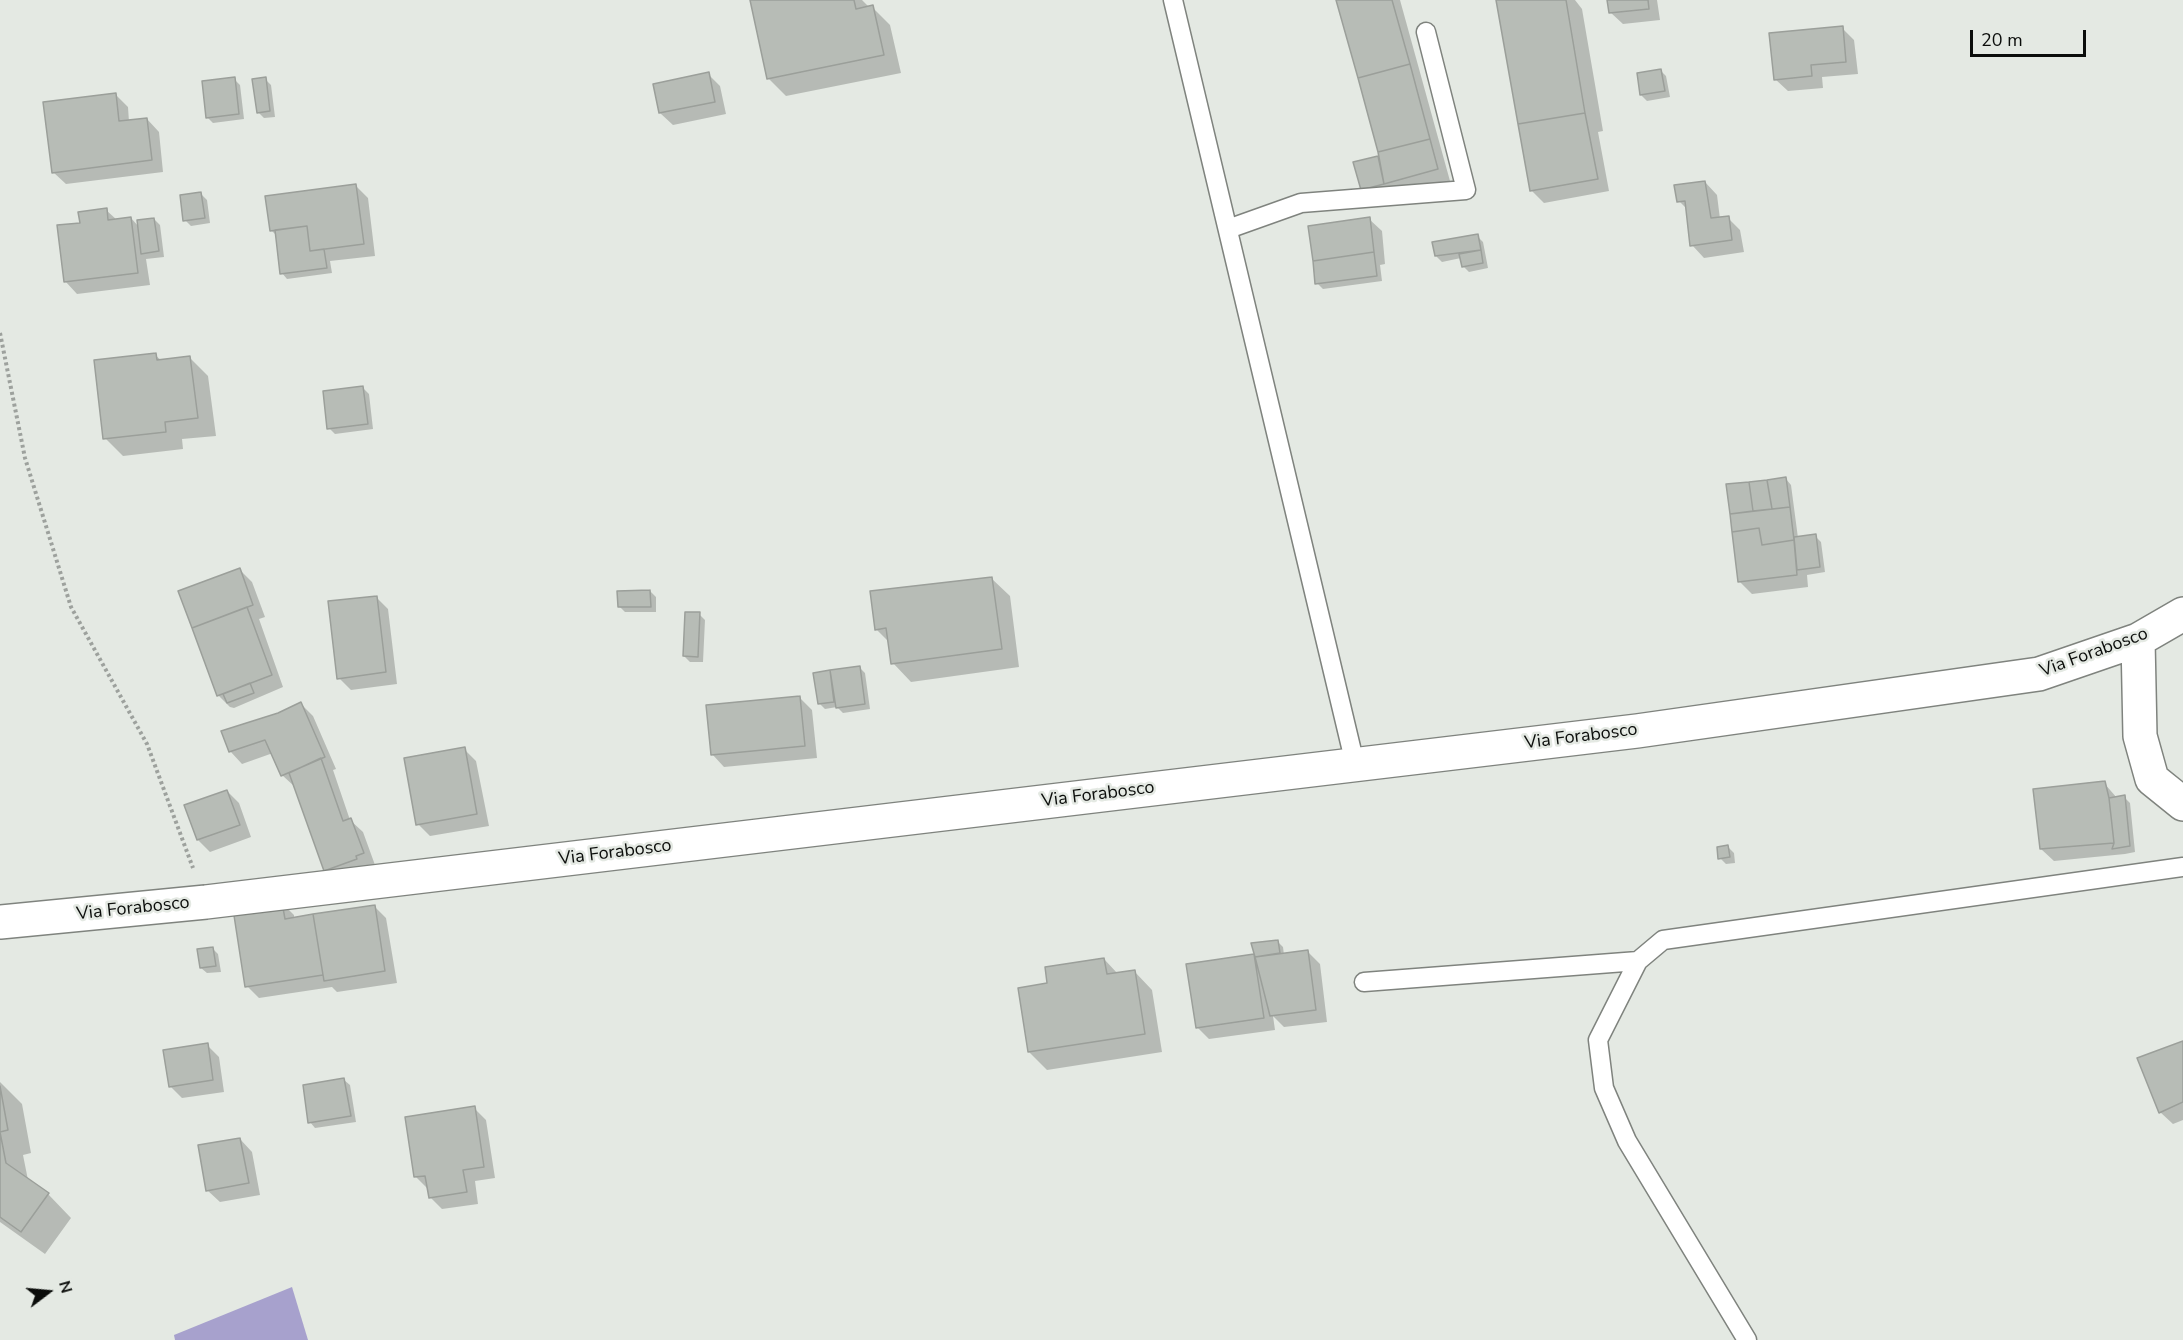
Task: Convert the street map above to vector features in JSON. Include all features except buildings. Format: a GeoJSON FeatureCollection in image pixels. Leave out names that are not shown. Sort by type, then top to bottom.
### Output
{"type":"FeatureCollection","features":[{"type":"Feature","properties":{"kind":"street","name":"Via Forabosco"},"geometry":{"type":"LineString","coordinates":[[0,922],[206,902],[1637,731],[2039,674],[2138,640],[2183,614]]}},
{"type":"Feature","properties":{"kind":"street"},"geometry":{"type":"LineString","coordinates":[[2138,640],[2140,736],[2152,779],[2183,804]]}},
{"type":"Feature","properties":{"kind":"lane"},"geometry":{"type":"LineString","coordinates":[[1173,0],[1355,764]]}},
{"type":"Feature","properties":{"kind":"lane"},"geometry":{"type":"LineString","coordinates":[[1228,229],[1301,203],[1466,189],[1426,32]]}},
{"type":"Feature","properties":{"kind":"lane"},"geometry":{"type":"LineString","coordinates":[[1747,1340],[1627,1141],[1604,1088],[1598,1040],[1638,961],[1663,940],[2183,867]]}},
{"type":"Feature","properties":{"kind":"lane"},"geometry":{"type":"LineString","coordinates":[[1364,982],[1638,961]]}},
{"type":"Feature","properties":{"kind":"path"},"geometry":{"type":"LineString","coordinates":[[0,333],[25,458],[71,607],[147,744],[206,902]]}},
{"type":"Feature","properties":{"kind":"shaded area"},"geometry":{"type":"Polygon","coordinates":[[[292,1287],[308,1340],[175,1340],[174,1335],[292,1287]]]}}]}
